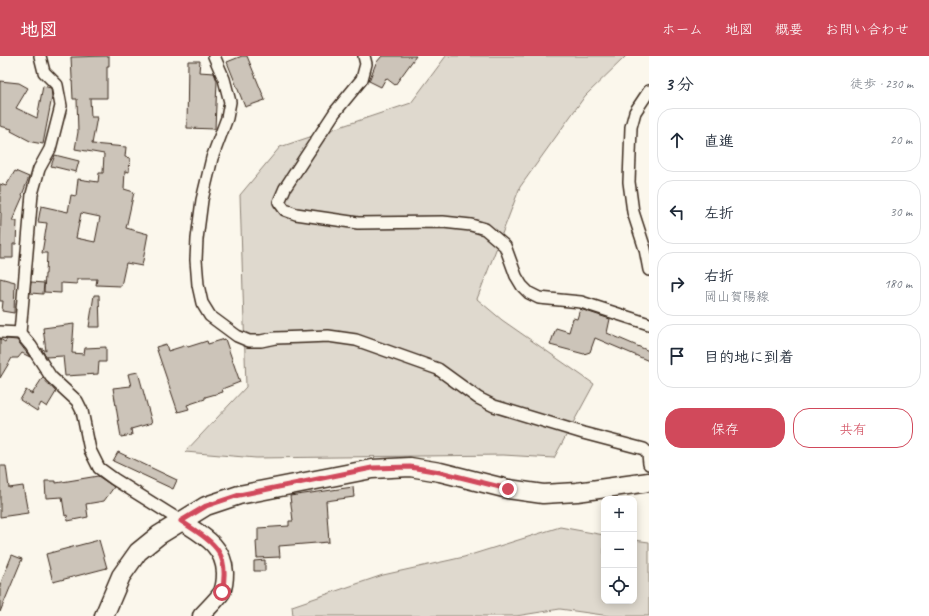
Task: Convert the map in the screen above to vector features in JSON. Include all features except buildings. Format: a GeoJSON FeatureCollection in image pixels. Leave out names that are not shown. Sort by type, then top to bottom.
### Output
{"type":"FeatureCollection","features":[{"type":"Feature","properties":{"kind":"main road"},"geometry":{"type":"LineString","coordinates":[[104,616],[121,576],[138,552],[159,535],[206,506],[239,495],[372,468],[410,467],[440,472],[508,489],[543,494],[577,492],[649,482]]}},
{"type":"Feature","properties":{"kind":"street"},"geometry":{"type":"LineString","coordinates":[[40,56],[44,72],[57,85],[61,106],[50,149],[39,169],[32,194],[20,333],[31,346],[50,377],[77,401],[82,411],[90,450],[99,468],[210,541],[219,551],[224,566],[225,577],[222,592],[201,616]]}},
{"type":"Feature","properties":{"kind":"street"},"geometry":{"type":"LineString","coordinates":[[214,56],[224,79],[230,102],[227,118],[212,158],[202,200],[197,239],[196,260],[198,286],[202,303],[210,316],[237,336],[249,342],[275,338],[328,336],[356,340],[438,369],[478,398],[494,406],[583,433],[644,449],[648,454],[649,464]]}},
{"type":"Feature","properties":{"kind":"street"},"geometry":{"type":"LineString","coordinates":[[364,56],[366,64],[362,79],[335,112],[284,188],[279,202],[285,210],[296,214],[358,223],[443,222],[484,229],[505,246],[516,276],[522,286],[529,293],[539,298],[581,302],[649,324]]}},
{"type":"Feature","properties":{"kind":"street"},"geometry":{"type":"LineString","coordinates":[[649,91],[635,112],[631,127],[629,182],[634,212],[645,249],[649,270]]}},
{"type":"Feature","properties":{"kind":"street"},"geometry":{"type":"LineString","coordinates":[[0,332],[20,333]]}},
{"type":"Feature","properties":{"kind":"shaded area"},"geometry":{"type":"Polygon","coordinates":[[[446,56],[626,56],[585,96],[520,187],[477,299],[502,320],[594,384],[554,458],[503,455],[256,458],[185,452],[246,387],[240,195],[280,147],[411,103],[446,56]]]}},
{"type":"Feature","properties":{"kind":"shaded area"},"geometry":{"type":"Polygon","coordinates":[[[560,527],[601,534],[601,604],[637,604],[637,540],[649,542],[649,616],[610,616],[560,609],[516,616],[293,616],[292,606],[383,575],[464,557],[560,527]]]}},
{"type":"Feature","properties":{"kind":"route"},"geometry":{"type":"LineString","coordinates":[[222,592],[225,577],[224,566],[219,551],[210,541],[181,521],[206,506],[239,495],[372,468],[410,467],[440,472],[508,489]]}}]}
